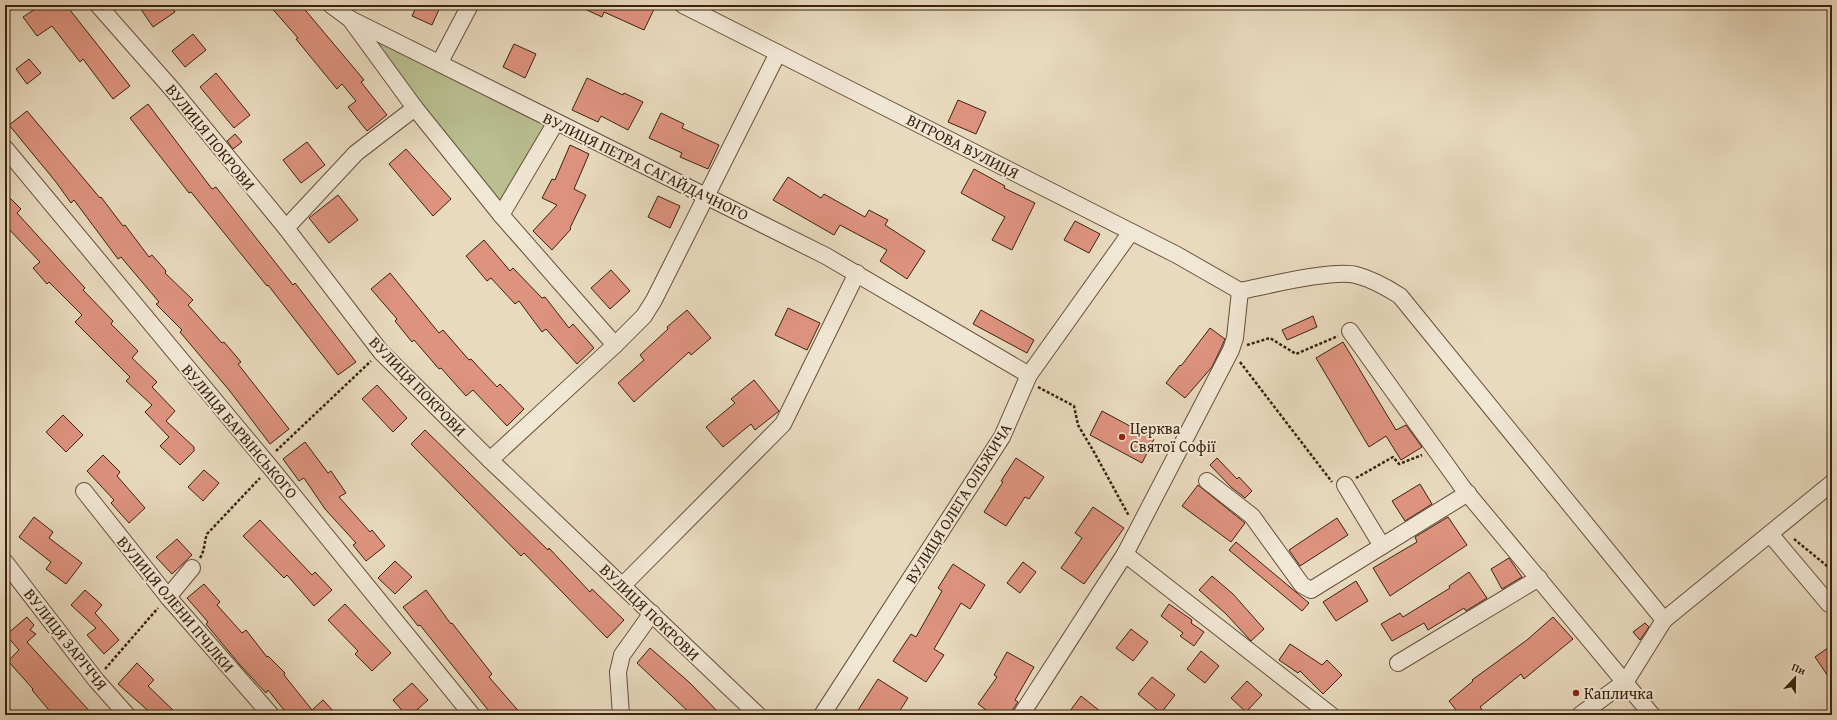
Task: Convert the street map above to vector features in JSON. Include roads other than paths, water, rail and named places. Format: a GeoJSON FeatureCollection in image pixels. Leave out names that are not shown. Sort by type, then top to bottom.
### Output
{"type":"FeatureCollection","features":[{"type":"Feature","properties":{"kind":"street","name":"ВУЛИЦЯ ПОКРОВИ"},"geometry":{"type":"LineString","coordinates":[[98,5],[172,89],[286,228],[381,352],[490,460],[758,715]]}},
{"type":"Feature","properties":{"kind":"street"},"geometry":{"type":"LineString","coordinates":[[331,5],[350,19],[415,108],[501,215],[614,345]]}},
{"type":"Feature","properties":{"kind":"street"},"geometry":{"type":"LineString","coordinates":[[440,62],[470,5]]}},
{"type":"Feature","properties":{"kind":"street","name":"ВІТРОВА ВУЛИЦЯ"},"geometry":{"type":"LineString","coordinates":[[683,5],[1131,232],[1240,291]]}},
{"type":"Feature","properties":{"kind":"street","name":"ВУЛИЦЯ ПЕТРА САГАЙДАЧНОГО"},"geometry":{"type":"LineString","coordinates":[[350,19],[440,62],[556,122],[707,195],[826,256],[938,320],[1028,378]]}},
{"type":"Feature","properties":{"kind":"street"},"geometry":{"type":"LineString","coordinates":[[490,460],[644,316],[654,300],[778,53]]}},
{"type":"Feature","properties":{"kind":"street"},"geometry":{"type":"LineString","coordinates":[[286,228],[356,153],[415,108]]}},
{"type":"Feature","properties":{"kind":"street"},"geometry":{"type":"LineString","coordinates":[[501,215],[556,122]]}},
{"type":"Feature","properties":{"kind":"street","name":"ВУЛИЦЯ БАРВІНСЬКОГО"},"geometry":{"type":"LineString","coordinates":[[5,148],[268,464],[472,715]]}},
{"type":"Feature","properties":{"kind":"street","name":"ВУЛИЦЯ ОЛЕГА ОЛЬЖИЧА"},"geometry":{"type":"LineString","coordinates":[[822,715],[1002,437],[1028,378],[1131,232]]}},
{"type":"Feature","properties":{"kind":"street"},"geometry":{"type":"LineString","coordinates":[[623,586],[783,424],[856,273]]}},
{"type":"Feature","properties":{"kind":"street"},"geometry":{"type":"LineString","coordinates":[[1021,715],[1125,554],[1137,532],[1231,350],[1235,338],[1240,291],[1336,274],[1354,274],[1379,283],[1400,296],[1664,620]]}},
{"type":"Feature","properties":{"kind":"street"},"geometry":{"type":"LineString","coordinates":[[1350,330],[1468,493],[1652,715]]}},
{"type":"Feature","properties":{"kind":"street"},"geometry":{"type":"LineString","coordinates":[[1207,481],[1252,516],[1306,589],[1315,588],[1468,493]]}},
{"type":"Feature","properties":{"kind":"street"},"geometry":{"type":"LineString","coordinates":[[1580,715],[1626,682],[1664,620],[1832,483]]}},
{"type":"Feature","properties":{"kind":"street"},"geometry":{"type":"LineString","coordinates":[[1345,485],[1382,546]]}},
{"type":"Feature","properties":{"kind":"street","name":"ВУЛИЦЯ ОЛЕНИ ПЧІЛКИ"},"geometry":{"type":"LineString","coordinates":[[84,491],[168,597],[271,715]]}},
{"type":"Feature","properties":{"kind":"street"},"geometry":{"type":"LineString","coordinates":[[1774,530],[1829,604]]}},
{"type":"Feature","properties":{"kind":"street"},"geometry":{"type":"LineString","coordinates":[[1125,554],[1331,715]]}},
{"type":"Feature","properties":{"kind":"street","name":"ВУЛИЦЯ ЗАРІЧЧЯ"},"geometry":{"type":"LineString","coordinates":[[5,562],[96,680],[127,715]]}},
{"type":"Feature","properties":{"kind":"street"},"geometry":{"type":"LineString","coordinates":[[168,597],[192,568]]}},
{"type":"Feature","properties":{"kind":"street"},"geometry":{"type":"LineString","coordinates":[[1398,663],[1539,578]]}},
{"type":"Feature","properties":{"kind":"street"},"geometry":{"type":"LineString","coordinates":[[620,715],[618,672],[622,655],[652,613]]}},
{"type":"Feature","properties":{"kind":"place","name":"Церква Святої Софії"},"geometry":{"type":"Point","coordinates":[1122,437]}},
{"type":"Feature","properties":{"kind":"place","name":"Капличка"},"geometry":{"type":"Point","coordinates":[1576,693]}}]}
